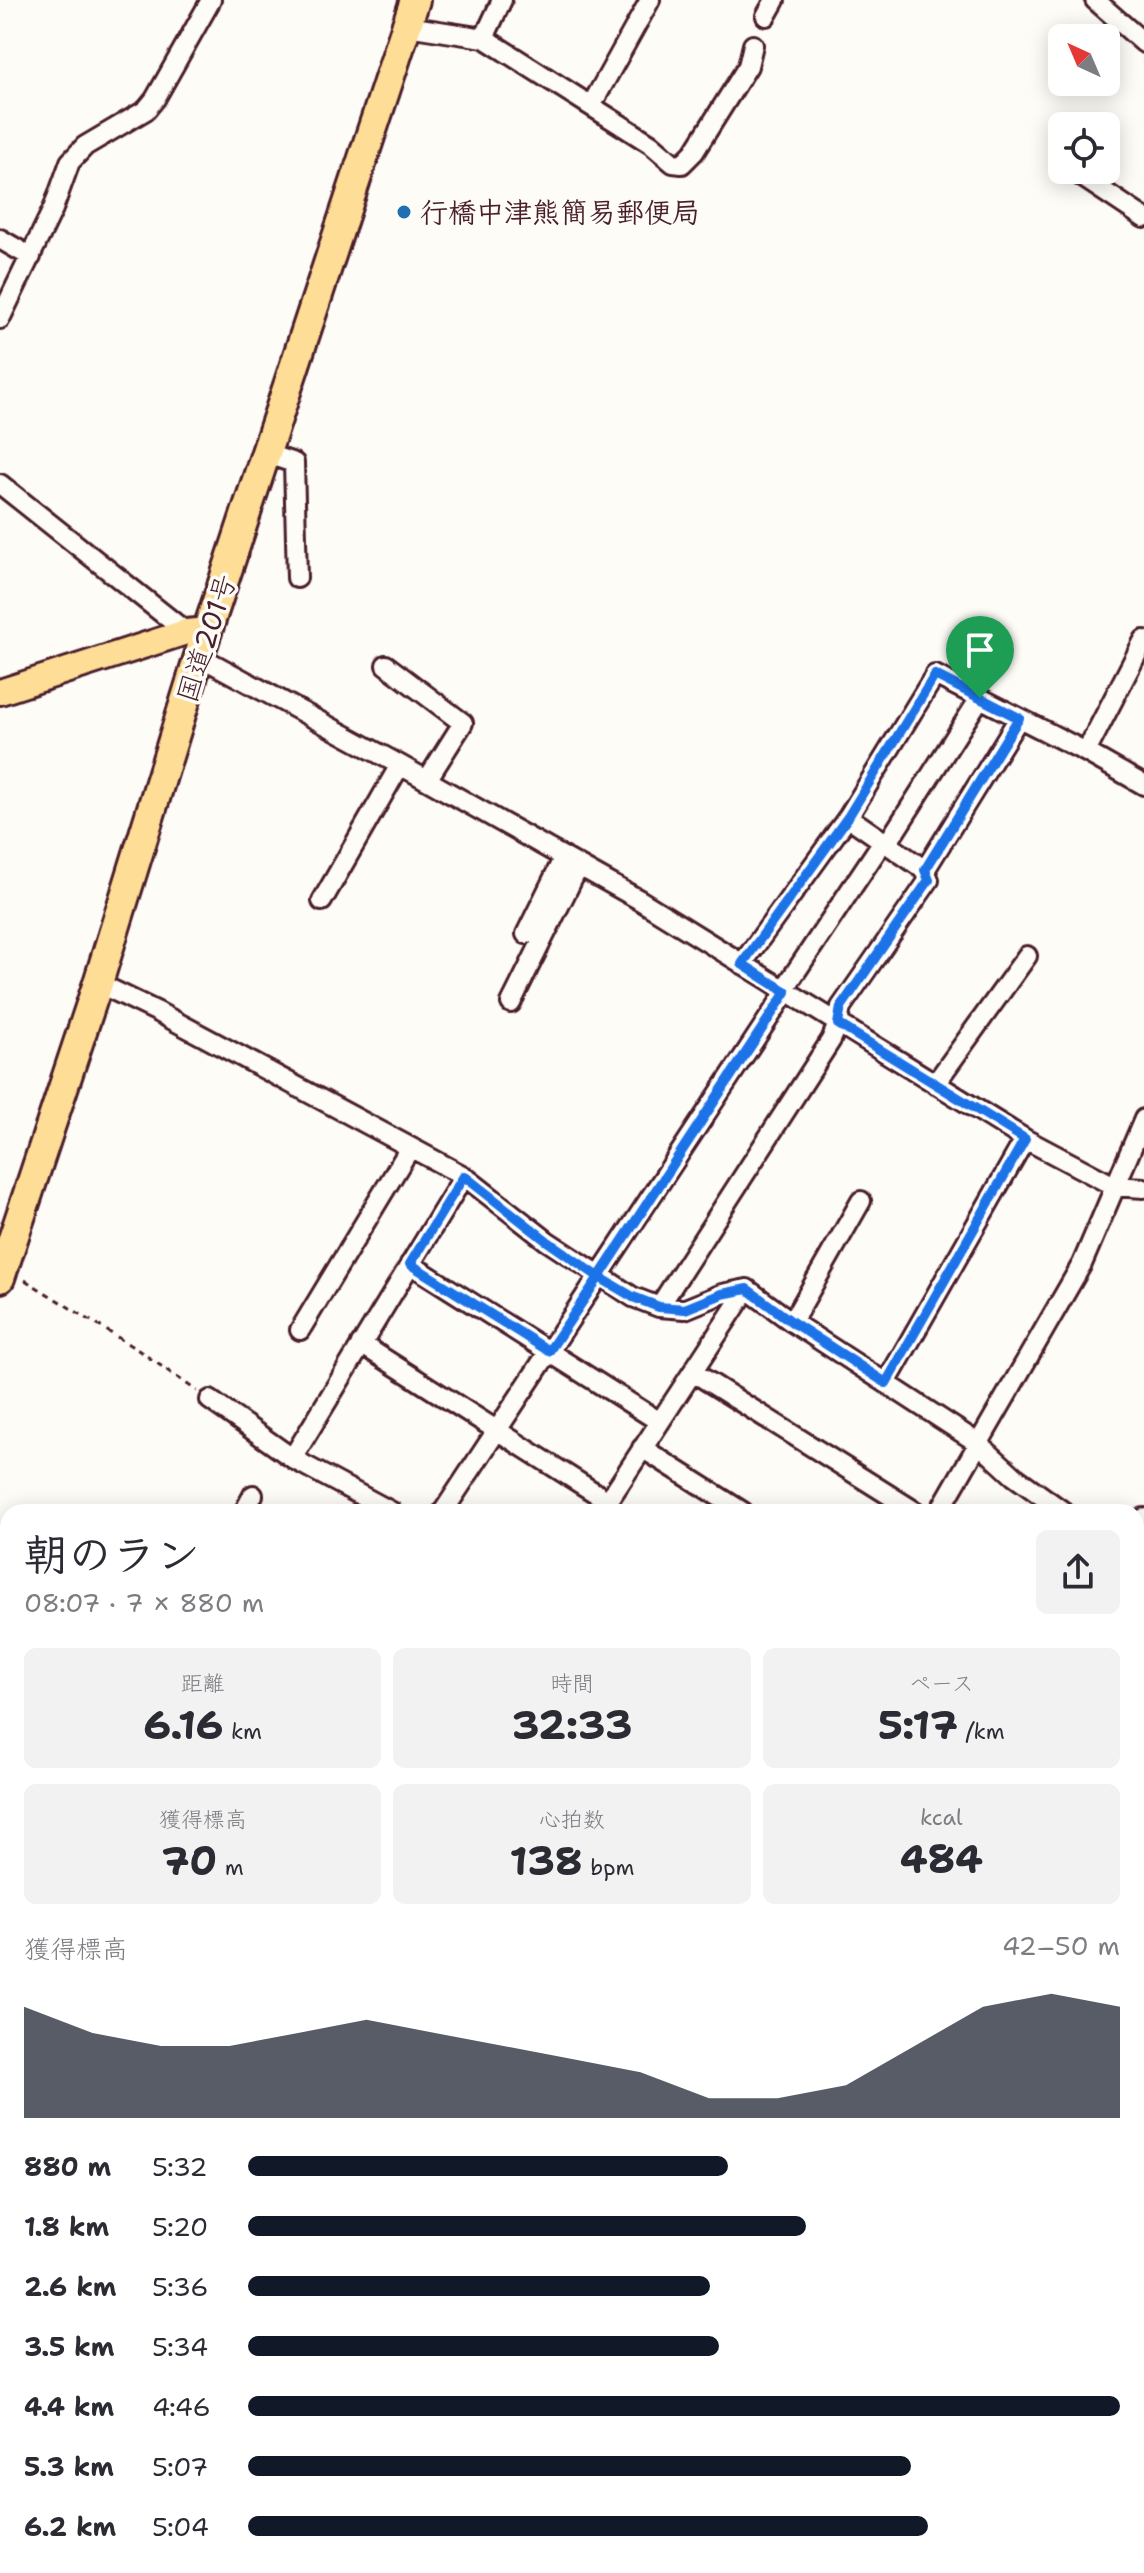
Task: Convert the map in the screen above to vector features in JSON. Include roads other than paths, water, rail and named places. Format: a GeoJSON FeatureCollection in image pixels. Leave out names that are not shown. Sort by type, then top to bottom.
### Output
{"type":"FeatureCollection","features":[{"type":"Feature","properties":{"kind":"highway","name":"国道201号"},"geometry":{"type":"LineString","coordinates":[[2,1272],[98,983],[198,640],[267,454],[411,13]]}},
{"type":"Feature","properties":{"kind":"main road"},"geometry":{"type":"LineString","coordinates":[[0,692],[198,640]]}},
{"type":"Feature","properties":{"kind":"street"},"geometry":{"type":"LineString","coordinates":[[0,319],[31,257],[70,162],[85,146],[146,110],[211,0]]}},
{"type":"Feature","properties":{"kind":"street"},"geometry":{"type":"LineString","coordinates":[[484,38],[502,0]]}},
{"type":"Feature","properties":{"kind":"street"},"geometry":{"type":"LineString","coordinates":[[591,106],[650,0]]}},
{"type":"Feature","properties":{"kind":"street"},"geometry":{"type":"LineString","coordinates":[[1095,0],[1144,43]]}},
{"type":"Feature","properties":{"kind":"street"},"geometry":{"type":"LineString","coordinates":[[411,13],[484,38],[651,144],[673,163],[682,164],[694,152],[748,66],[753,45]]}},
{"type":"Feature","properties":{"kind":"street"},"geometry":{"type":"LineString","coordinates":[[1093,184],[1144,218]]}},
{"type":"Feature","properties":{"kind":"street"},"geometry":{"type":"LineString","coordinates":[[0,239],[31,257]]}},
{"type":"Feature","properties":{"kind":"street"},"geometry":{"type":"LineString","coordinates":[[267,454],[294,463],[297,578]]}},
{"type":"Feature","properties":{"kind":"street"},"geometry":{"type":"LineString","coordinates":[[0,484],[198,640],[400,765],[638,899],[1025,1139],[1114,1186],[1144,1188]]}},
{"type":"Feature","properties":{"kind":"street"},"geometry":{"type":"LineString","coordinates":[[1086,752],[1144,640]]}},
{"type":"Feature","properties":{"kind":"street"},"geometry":{"type":"LineString","coordinates":[[386,665],[463,723],[427,780]]}},
{"type":"Feature","properties":{"kind":"street"},"geometry":{"type":"LineString","coordinates":[[742,964],[848,817],[935,675],[1144,785]]}},
{"type":"Feature","properties":{"kind":"street"},"geometry":{"type":"LineString","coordinates":[[448,1504],[980,698]]}},
{"type":"Feature","properties":{"kind":"street"},"geometry":{"type":"LineString","coordinates":[[925,870],[1019,718]]}},
{"type":"Feature","properties":{"kind":"street"},"geometry":{"type":"LineString","coordinates":[[322,901],[400,765]]}},
{"type":"Feature","properties":{"kind":"street"},"geometry":{"type":"LineString","coordinates":[[659,1307],[831,1040],[841,1007],[929,880],[925,870],[848,817]]}},
{"type":"Feature","properties":{"kind":"street"},"geometry":{"type":"LineString","coordinates":[[526,934],[571,862]]}},
{"type":"Feature","properties":{"kind":"street"},"geometry":{"type":"LineString","coordinates":[[511,1003],[571,862]]}},
{"type":"Feature","properties":{"kind":"street"},"geometry":{"type":"LineString","coordinates":[[935,1084],[1027,956]]}},
{"type":"Feature","properties":{"kind":"street"},"geometry":{"type":"LineString","coordinates":[[98,983],[464,1176],[547,1241],[633,1297],[659,1307],[685,1309],[722,1294],[747,1289],[792,1322],[978,1443],[1014,1476],[1053,1504]]}},
{"type":"Feature","properties":{"kind":"street"},"geometry":{"type":"LineString","coordinates":[[944,1504],[1082,1264],[1144,1119]]}},
{"type":"Feature","properties":{"kind":"street"},"geometry":{"type":"LineString","coordinates":[[886,1383],[1025,1139]]}},
{"type":"Feature","properties":{"kind":"street"},"geometry":{"type":"LineString","coordinates":[[300,1330],[410,1148]]}},
{"type":"Feature","properties":{"kind":"street"},"geometry":{"type":"LineString","coordinates":[[298,1449],[464,1176]]}},
{"type":"Feature","properties":{"kind":"street"},"geometry":{"type":"LineString","coordinates":[[792,1322],[861,1201]]}},
{"type":"Feature","properties":{"kind":"street"},"geometry":{"type":"LineString","coordinates":[[410,1264],[660,1422]]}},
{"type":"Feature","properties":{"kind":"street"},"geometry":{"type":"LineString","coordinates":[[606,1504],[747,1289]]}},
{"type":"Feature","properties":{"kind":"street"},"geometry":{"type":"LineString","coordinates":[[361,1344],[497,1429],[602,1504]]}},
{"type":"Feature","properties":{"kind":"street"},"geometry":{"type":"LineString","coordinates":[[693,1372],[903,1504]]}},
{"type":"Feature","properties":{"kind":"street"},"geometry":{"type":"LineString","coordinates":[[210,1400],[295,1460],[376,1504]]}},
{"type":"Feature","properties":{"kind":"street"},"geometry":{"type":"LineString","coordinates":[[642,1448],[730,1504]]}},
{"type":"Feature","properties":{"kind":"street"},"geometry":{"type":"LineString","coordinates":[[248,1504],[253,1495]]}},
{"type":"Feature","properties":{"kind":"place","name":"行橋中津熊簡易郵便局"},"geometry":{"type":"Point","coordinates":[404,212]}}]}
